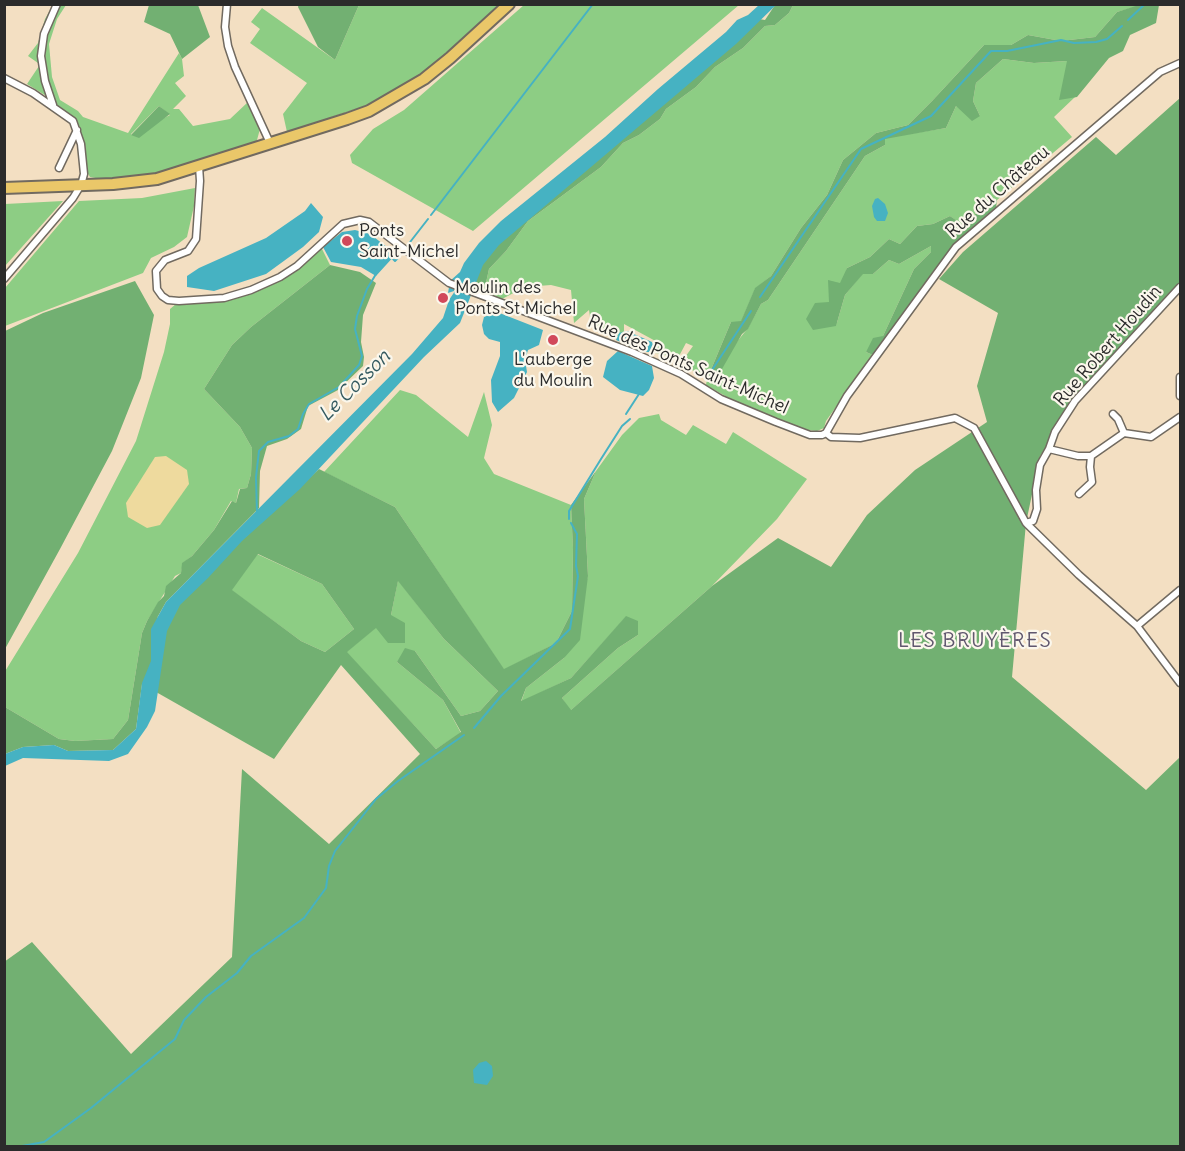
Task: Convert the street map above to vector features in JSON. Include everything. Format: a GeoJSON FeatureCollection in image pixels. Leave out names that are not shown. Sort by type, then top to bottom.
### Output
{"type":"FeatureCollection","features":[{"type":"Feature","properties":{"kind":"main road"},"geometry":{"type":"LineString","coordinates":[[4,188],[157,179],[369,111],[424,79],[509,4]]}},
{"type":"Feature","properties":{"kind":"street"},"geometry":{"type":"LineString","coordinates":[[52,105],[41,56],[44,34],[57,4]]}},
{"type":"Feature","properties":{"kind":"street"},"geometry":{"type":"LineString","coordinates":[[227,4],[225,27],[228,46],[235,67],[270,143]]}},
{"type":"Feature","properties":{"kind":"street","name":"Rue du Château"},"geometry":{"type":"LineString","coordinates":[[826,433],[847,396],[956,247],[1160,72],[1180,63]]}},
{"type":"Feature","properties":{"kind":"street"},"geometry":{"type":"LineString","coordinates":[[4,78],[52,105],[73,121],[77,130],[84,174],[81,185],[73,198],[4,279]]}},
{"type":"Feature","properties":{"kind":"street"},"geometry":{"type":"LineString","coordinates":[[59,168],[77,130]]}},
{"type":"Feature","properties":{"kind":"street","name":"Rue des Ponts Saint-Michel"},"geometry":{"type":"LineString","coordinates":[[199,166],[196,239],[188,251],[165,260],[156,272],[157,289],[168,300],[179,302],[224,298],[251,290],[280,277],[297,266],[343,224],[360,220],[377,226],[449,283],[632,352],[681,374],[721,399],[810,435],[826,433],[831,437],[860,438],[955,418],[974,428],[1026,523],[1137,627],[1180,683]]}},
{"type":"Feature","properties":{"kind":"street","name":"Rue Robert Houdin"},"geometry":{"type":"LineString","coordinates":[[1026,523],[1033,521],[1037,509],[1036,490],[1040,465],[1055,432],[1075,401],[1180,287]]}},
{"type":"Feature","properties":{"kind":"street"},"geometry":{"type":"LineString","coordinates":[[1180,378],[1180,396]]}},
{"type":"Feature","properties":{"kind":"street"},"geometry":{"type":"LineString","coordinates":[[1113,414],[1118,419],[1124,433]]}},
{"type":"Feature","properties":{"kind":"street"},"geometry":{"type":"LineString","coordinates":[[1049,449],[1078,456],[1092,456],[1124,433],[1151,437],[1180,417]]}},
{"type":"Feature","properties":{"kind":"street"},"geometry":{"type":"LineString","coordinates":[[1079,494],[1092,482],[1090,467],[1092,456]]}},
{"type":"Feature","properties":{"kind":"street"},"geometry":{"type":"LineString","coordinates":[[1137,627],[1180,590]]}},
{"type":"Feature","properties":{"kind":"green space"},"geometry":{"type":"Polygon","coordinates":[[[299,4],[359,5],[335,60],[318,47],[298,7],[299,4]]]}},
{"type":"Feature","properties":{"kind":"green space"},"geometry":{"type":"Polygon","coordinates":[[[1142,4],[1161,5],[1159,5],[1156,23],[1130,35],[1123,51],[1109,58],[1077,97],[1059,100],[1067,61],[1034,63],[1003,59],[976,83],[973,101],[980,116],[972,121],[956,106],[946,128],[885,139],[885,145],[865,156],[768,300],[761,304],[718,376],[707,379],[731,322],[741,321],[755,288],[771,276],[801,228],[827,195],[843,160],[876,133],[908,125],[984,45],[1011,45],[1028,35],[1061,41],[1095,37],[1117,12],[1142,4]]]}},
{"type":"Feature","properties":{"kind":"green space"},"geometry":{"type":"Polygon","coordinates":[[[53,5],[56,5],[42,40],[48,97],[27,84],[39,66],[28,56],[38,43],[45,19],[53,5]]]}},
{"type":"Feature","properties":{"kind":"green space"},"geometry":{"type":"Polygon","coordinates":[[[59,5],[66,5],[57,19],[49,44],[52,77],[60,100],[78,111],[83,117],[128,133],[179,53],[184,76],[175,83],[186,96],[173,109],[179,109],[193,126],[230,119],[248,102],[260,129],[257,140],[254,143],[169,171],[127,178],[90,177],[86,170],[85,146],[79,126],[74,118],[57,105],[48,86],[43,58],[49,25],[59,5]],[[159,106],[131,135],[170,115],[159,106]]]}},
{"type":"Feature","properties":{"kind":"green space"},"geometry":{"type":"Polygon","coordinates":[[[149,5],[198,5],[210,37],[182,59],[170,34],[144,22],[149,5]]]}},
{"type":"Feature","properties":{"kind":"green space"},"geometry":{"type":"Polygon","coordinates":[[[359,5],[502,5],[454,50],[397,91],[362,107],[287,132],[283,114],[307,83],[250,43],[260,29],[251,22],[262,8],[335,60],[359,5]]]}},
{"type":"Feature","properties":{"kind":"green space"},"geometry":{"type":"Polygon","coordinates":[[[524,5],[739,5],[473,231],[352,163],[350,155],[373,129],[404,110],[524,5]]]}},
{"type":"Feature","properties":{"kind":"green space"},"geometry":{"type":"Polygon","coordinates":[[[775,5],[793,5],[789,13],[775,25],[765,26],[743,48],[715,67],[696,87],[666,109],[660,119],[639,135],[623,143],[601,167],[528,221],[506,251],[489,269],[484,292],[472,290],[477,264],[491,247],[759,19],[765,20],[775,5]]]}},
{"type":"Feature","properties":{"kind":"green space"},"geometry":{"type":"Polygon","coordinates":[[[793,5],[1142,5],[1117,12],[1095,37],[1061,41],[1028,35],[1011,45],[984,45],[908,125],[876,133],[843,160],[827,195],[801,228],[771,276],[755,289],[741,322],[731,322],[707,379],[692,370],[683,360],[693,346],[686,343],[678,358],[651,352],[661,344],[624,324],[624,340],[591,323],[589,310],[574,323],[571,290],[551,285],[525,287],[502,299],[484,292],[489,269],[506,251],[528,221],[601,167],[623,143],[639,135],[660,119],[666,109],[696,87],[715,67],[743,48],[765,26],[775,25],[789,13],[793,5]]]}},
{"type":"Feature","properties":{"kind":"green space"},"geometry":{"type":"Polygon","coordinates":[[[1003,59],[1034,63],[1067,61],[1075,97],[1054,117],[1072,137],[997,200],[992,199],[962,225],[950,216],[933,224],[917,226],[900,244],[889,239],[870,257],[847,268],[836,326],[845,295],[863,273],[873,274],[889,260],[899,264],[931,246],[931,252],[914,269],[883,336],[866,352],[873,355],[826,421],[824,428],[817,431],[806,430],[734,401],[706,385],[707,379],[748,328],[761,304],[768,300],[865,156],[885,145],[884,138],[946,128],[956,106],[980,116],[973,101],[976,83],[1003,59]]]}},
{"type":"Feature","properties":{"kind":"green space"},"geometry":{"type":"Polygon","coordinates":[[[1180,98],[1180,290],[1087,385],[1040,456],[1026,523],[1012,677],[1146,790],[1180,757],[1180,1146],[5,1146],[4,962],[32,942],[131,1054],[232,957],[242,769],[329,844],[420,754],[341,665],[274,759],[142,684],[136,729],[113,750],[68,751],[54,745],[23,747],[5,754],[5,707],[59,739],[75,741],[113,739],[128,720],[142,633],[147,621],[164,596],[166,586],[181,573],[182,563],[192,556],[214,530],[232,501],[236,503],[240,489],[247,488],[251,474],[252,448],[240,427],[204,389],[232,345],[251,327],[330,265],[360,272],[376,283],[363,315],[361,342],[363,366],[338,390],[308,406],[301,429],[287,439],[267,446],[260,471],[259,508],[166,602],[157,618],[319,469],[395,507],[504,669],[556,643],[572,611],[571,505],[596,471],[584,499],[588,576],[580,640],[564,658],[526,688],[521,701],[571,678],[626,616],[638,621],[638,635],[618,648],[562,698],[571,710],[712,586],[778,538],[831,567],[867,515],[915,470],[987,422],[977,386],[998,313],[939,279],[963,252],[1096,137],[1116,155],[1180,98]],[[258,554],[232,590],[301,641],[325,652],[354,629],[322,584],[258,554]],[[398,581],[391,615],[405,623],[405,643],[388,643],[376,628],[347,652],[436,749],[461,732],[443,700],[397,662],[405,648],[415,651],[461,716],[480,711],[498,691],[444,639],[398,581]]]}},
{"type":"Feature","properties":{"kind":"green space"},"geometry":{"type":"Polygon","coordinates":[[[159,106],[170,114],[139,138],[131,135],[159,106]]]}},
{"type":"Feature","properties":{"kind":"green space"},"geometry":{"type":"Polygon","coordinates":[[[195,188],[194,206],[187,237],[174,247],[151,258],[143,273],[5,326],[5,288],[79,201],[142,198],[195,188]]]}},
{"type":"Feature","properties":{"kind":"green space"},"geometry":{"type":"Polygon","coordinates":[[[992,199],[997,200],[996,208],[950,249],[873,355],[866,352],[873,338],[883,336],[914,269],[931,252],[931,246],[899,264],[889,260],[873,274],[863,274],[845,295],[836,326],[813,330],[806,319],[815,303],[829,302],[828,280],[840,283],[847,268],[870,257],[889,239],[900,244],[917,226],[933,224],[950,216],[963,225],[992,199]]]}},
{"type":"Feature","properties":{"kind":"green space"},"geometry":{"type":"Polygon","coordinates":[[[63,201],[5,266],[5,204],[63,201]]]}},
{"type":"Feature","properties":{"kind":"green space"},"geometry":{"type":"Polygon","coordinates":[[[321,247],[330,265],[251,327],[232,345],[204,389],[240,427],[252,448],[251,474],[247,488],[239,489],[236,503],[231,501],[214,530],[183,563],[181,573],[175,576],[147,621],[142,633],[128,720],[113,739],[75,741],[59,739],[5,707],[4,673],[78,553],[136,441],[164,352],[170,324],[170,309],[176,304],[235,299],[264,288],[295,269],[321,247]]]}},
{"type":"Feature","properties":{"kind":"green space"},"geometry":{"type":"Polygon","coordinates":[[[135,281],[154,315],[141,378],[112,451],[5,649],[5,331],[43,313],[135,281]]]}},
{"type":"Feature","properties":{"kind":"green space"},"geometry":{"type":"Polygon","coordinates":[[[400,390],[416,395],[468,437],[484,392],[492,425],[484,458],[494,474],[571,505],[572,611],[556,643],[504,670],[395,507],[324,472],[400,390]]]}},
{"type":"Feature","properties":{"kind":"green space"},"geometry":{"type":"Polygon","coordinates":[[[659,414],[661,420],[686,435],[693,425],[726,444],[733,432],[807,479],[777,519],[712,586],[570,711],[562,698],[618,648],[638,635],[626,617],[571,678],[521,702],[526,688],[564,658],[588,576],[584,499],[596,471],[622,435],[639,418],[659,414]]]}},
{"type":"Feature","properties":{"kind":"green space"},"geometry":{"type":"Polygon","coordinates":[[[257,554],[322,584],[354,629],[325,652],[301,641],[231,590],[257,554]]]}},
{"type":"Feature","properties":{"kind":"green space"},"geometry":{"type":"Polygon","coordinates":[[[398,580],[444,639],[498,691],[480,711],[461,716],[415,651],[397,662],[443,700],[461,733],[436,749],[346,652],[391,615],[398,580]]]}},
{"type":"Feature","properties":{"kind":"sand"},"geometry":{"type":"Polygon","coordinates":[[[166,456],[187,470],[189,484],[160,525],[147,528],[128,517],[126,503],[155,457],[166,456]]]}},
{"type":"Feature","properties":{"kind":"water"},"geometry":{"type":"Polygon","coordinates":[[[759,5],[776,5],[736,44],[499,245],[483,265],[460,323],[424,357],[300,489],[242,541],[180,605],[167,631],[155,711],[128,754],[109,761],[23,758],[5,766],[5,754],[23,747],[54,745],[68,751],[113,750],[136,729],[142,683],[151,661],[151,629],[166,602],[412,354],[443,318],[449,300],[459,285],[457,284],[454,291],[448,293],[450,281],[460,272],[479,243],[501,221],[605,137],[737,20],[748,15],[759,5]]]}},
{"type":"Feature","properties":{"kind":"water"},"geometry":{"type":"Polygon","coordinates":[[[878,198],[885,204],[888,213],[885,221],[877,221],[874,217],[872,206],[878,198]]]}},
{"type":"Feature","properties":{"kind":"water"},"geometry":{"type":"Polygon","coordinates":[[[311,203],[323,217],[319,232],[303,247],[266,274],[214,291],[187,287],[187,276],[199,268],[266,238],[305,211],[311,203]]]}},
{"type":"Feature","properties":{"kind":"water"},"geometry":{"type":"Polygon","coordinates":[[[355,230],[370,234],[396,254],[376,276],[361,267],[331,262],[323,247],[342,232],[355,230]]]}},
{"type":"Feature","properties":{"kind":"water"},"geometry":{"type":"Polygon","coordinates":[[[497,312],[543,330],[539,345],[528,350],[525,360],[527,372],[514,398],[498,412],[492,402],[491,380],[500,356],[500,342],[489,339],[484,334],[482,325],[484,317],[497,312]]]}},
{"type":"Feature","properties":{"kind":"water"},"geometry":{"type":"Polygon","coordinates":[[[627,331],[652,342],[654,347],[649,352],[643,352],[616,340],[619,333],[627,331]]]}},
{"type":"Feature","properties":{"kind":"water"},"geometry":{"type":"Polygon","coordinates":[[[618,351],[652,366],[654,378],[649,390],[643,396],[620,390],[603,377],[607,361],[618,351]]]}},
{"type":"Feature","properties":{"kind":"water"},"geometry":{"type":"Polygon","coordinates":[[[486,1061],[492,1066],[493,1076],[487,1085],[474,1083],[473,1070],[479,1063],[486,1061]]]}},
{"type":"Feature","properties":{"kind":"waterway"},"geometry":{"type":"LineString","coordinates":[[431,215],[593,4]]}},
{"type":"Feature","properties":{"kind":"waterway"},"geometry":{"type":"LineString","coordinates":[[1128,20],[1145,4]]}},
{"type":"Feature","properties":{"kind":"waterway"},"geometry":{"type":"LineString","coordinates":[[760,297],[861,149],[931,116],[991,51],[1007,51],[1061,40],[1074,43],[1096,42],[1107,39],[1122,26]]}},
{"type":"Feature","properties":{"kind":"waterway"},"geometry":{"type":"LineString","coordinates":[[407,246],[428,219]]}},
{"type":"Feature","properties":{"kind":"waterway"},"geometry":{"type":"LineString","coordinates":[[390,256],[395,261],[399,257]]}},
{"type":"Feature","properties":{"kind":"waterway","name":"Le Cosson"},"geometry":{"type":"LineString","coordinates":[[257,513],[256,477],[259,451],[268,442],[289,436],[298,429],[309,404],[339,387],[359,365],[362,356],[355,329],[357,316],[367,289],[376,274]]}},
{"type":"Feature","properties":{"kind":"waterway"},"geometry":{"type":"LineString","coordinates":[[712,370],[751,311]]}},
{"type":"Feature","properties":{"kind":"waterway"},"geometry":{"type":"LineString","coordinates":[[626,414],[639,394]]}},
{"type":"Feature","properties":{"kind":"waterway"},"geometry":{"type":"LineString","coordinates":[[569,519],[569,511],[622,426],[630,419]]}},
{"type":"Feature","properties":{"kind":"waterway"},"geometry":{"type":"LineString","coordinates":[[474,728],[501,696],[570,629],[578,576],[577,534],[571,523]]}},
{"type":"Feature","properties":{"kind":"waterway"},"geometry":{"type":"LineString","coordinates":[[22,1146],[44,1142],[91,1108],[175,1039],[184,1020],[206,997],[237,973],[251,956],[304,918],[326,888],[329,866],[335,851],[376,799],[464,735]]}},
{"type":"Feature","properties":{"kind":"place","name":"Ponts Saint-Michel"},"geometry":{"type":"Point","coordinates":[347,241]}},
{"type":"Feature","properties":{"kind":"place","name":"Moulin des Ponts St Michel"},"geometry":{"type":"Point","coordinates":[443,298]}},
{"type":"Feature","properties":{"kind":"place","name":"L'auberge du Moulin"},"geometry":{"type":"Point","coordinates":[553,340]}},
{"type":"Feature","properties":{"kind":"district","name":"LES BRUYÈRES"},"geometry":{"type":"Point","coordinates":[975,641]}}]}
